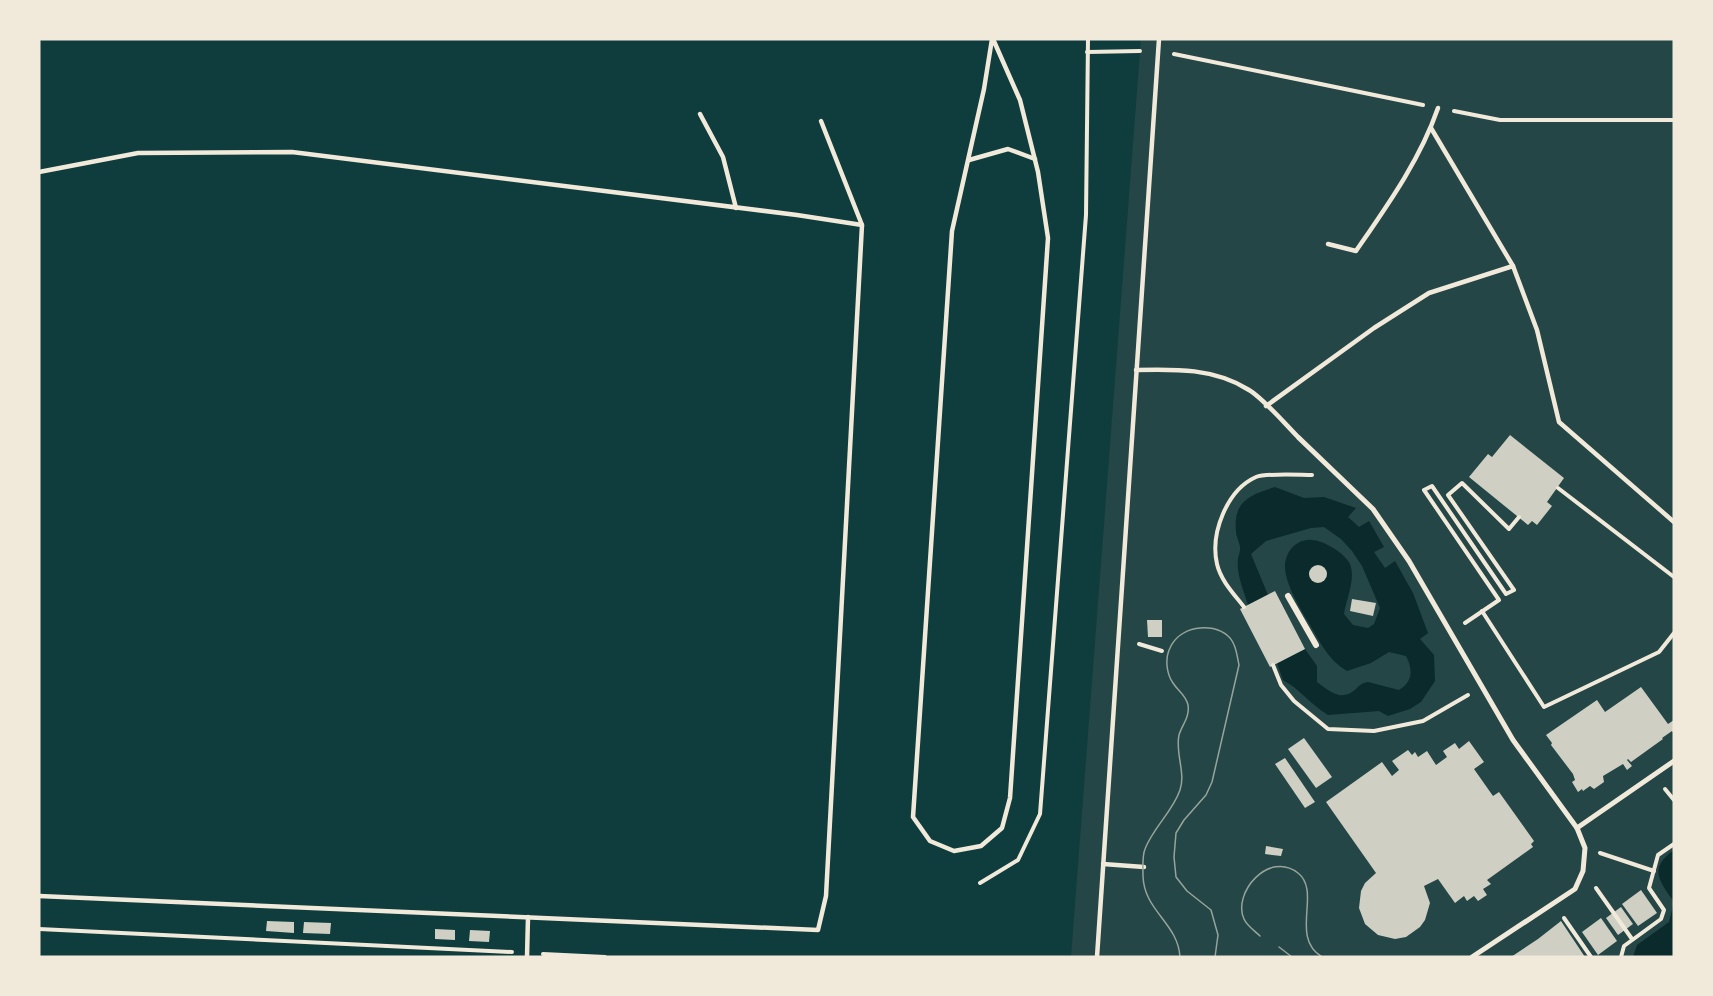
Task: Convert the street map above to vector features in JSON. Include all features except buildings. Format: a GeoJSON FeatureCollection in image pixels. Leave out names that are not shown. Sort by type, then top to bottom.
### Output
{"type":"FeatureCollection","features":[{"type":"Feature","properties":{"kind":"street"},"geometry":{"type":"LineString","coordinates":[[1299,438],[1373,509],[1409,561],[1513,740],[1577,828],[1585,848],[1583,871],[1575,890],[1472,957]]}},
{"type":"Feature","properties":{"kind":"street"},"geometry":{"type":"LineString","coordinates":[[1288,596],[1316,645]]}},
{"type":"Feature","properties":{"kind":"street"},"geometry":{"type":"LineString","coordinates":[[1577,828],[1674,761]]}},
{"type":"Feature","properties":{"kind":"lane"},"geometry":{"type":"LineString","coordinates":[[993,39],[1020,100],[1035,159],[1047,238],[1010,798],[1002,828],[981,846],[954,851],[930,841],[914,817],[952,231],[993,39]]}},
{"type":"Feature","properties":{"kind":"lane"},"geometry":{"type":"LineString","coordinates":[[1097,957],[1159,39]]}},
{"type":"Feature","properties":{"kind":"lane"},"geometry":{"type":"LineString","coordinates":[[1328,244],[1356,251],[1394,196],[1431,128],[1438,108]]}},
{"type":"Feature","properties":{"kind":"lane"},"geometry":{"type":"LineString","coordinates":[[700,114],[723,157],[736,208]]}},
{"type":"Feature","properties":{"kind":"lane"},"geometry":{"type":"LineString","coordinates":[[39,896],[818,930],[826,896],[862,225],[821,121]]}},
{"type":"Feature","properties":{"kind":"lane"},"geometry":{"type":"LineString","coordinates":[[1431,128],[1513,266],[1537,330],[1559,422],[1674,522]]}},
{"type":"Feature","properties":{"kind":"lane"},"geometry":{"type":"LineString","coordinates":[[969,160],[1008,149],[1035,159]]}},
{"type":"Feature","properties":{"kind":"lane"},"geometry":{"type":"LineString","coordinates":[[39,172],[138,153],[291,152],[862,225]]}},
{"type":"Feature","properties":{"kind":"lane"},"geometry":{"type":"LineString","coordinates":[[1266,406],[1374,328],[1429,293],[1513,266]]}},
{"type":"Feature","properties":{"kind":"lane"},"geometry":{"type":"LineString","coordinates":[[1136,370],[1182,369],[1212,373],[1250,390],[1299,438]]}},
{"type":"Feature","properties":{"kind":"lane"},"geometry":{"type":"LineString","coordinates":[[1103,864],[1144,867]]}},
{"type":"Feature","properties":{"kind":"lane"},"geometry":{"type":"LineString","coordinates":[[527,955],[528,917]]}},
{"type":"Feature","properties":{"kind":"path"},"geometry":{"type":"LineString","coordinates":[[980,883],[1017,860],[1040,814],[1086,215],[1088,39]]}},
{"type":"Feature","properties":{"kind":"path"},"geometry":{"type":"LineString","coordinates":[[1087,52],[1158,51],[1500,120],[1674,120]]}},
{"type":"Feature","properties":{"kind":"path"},"geometry":{"type":"LineString","coordinates":[[1244,607],[1226,585],[1217,564],[1217,537],[1223,512],[1236,490],[1258,476],[1337,475]]}},
{"type":"Feature","properties":{"kind":"path"},"geometry":{"type":"LineString","coordinates":[[1519,517],[1509,529],[1462,483],[1448,495],[1514,590],[1506,594],[1432,486],[1424,490],[1499,600],[1482,611],[1544,707],[1659,652],[1674,633]]}},
{"type":"Feature","properties":{"kind":"path"},"geometry":{"type":"LineString","coordinates":[[1558,488],[1674,577]]}},
{"type":"Feature","properties":{"kind":"path"},"geometry":{"type":"LineString","coordinates":[[1140,644],[1162,651]]}},
{"type":"Feature","properties":{"kind":"path"},"geometry":{"type":"LineString","coordinates":[[1273,665],[1281,685],[1294,701],[1328,729],[1374,731],[1423,721],[1481,687]]}},
{"type":"Feature","properties":{"kind":"path"},"geometry":{"type":"LineString","coordinates":[[1621,957],[1624,945],[1661,919],[1664,910],[1649,888],[1658,855],[1674,844]]}},
{"type":"Feature","properties":{"kind":"path"},"geometry":{"type":"LineString","coordinates":[[1585,848],[1654,871]]}},
{"type":"Feature","properties":{"kind":"path"},"geometry":{"type":"LineString","coordinates":[[1583,871],[1632,939]]}},
{"type":"Feature","properties":{"kind":"path"},"geometry":{"type":"LineString","coordinates":[[1554,904],[1591,957]]}},
{"type":"Feature","properties":{"kind":"path"},"geometry":{"type":"LineString","coordinates":[[39,929],[527,955],[605,957]]}},
{"type":"Feature","properties":{"kind":"shaded area"},"geometry":{"type":"Polygon","coordinates":[[[1141,39],[1674,39],[1674,957],[1071,957],[1141,39]]]}},
{"type":"Feature","properties":{"kind":"shaded area"},"geometry":{"type":"Polygon","coordinates":[[[1275,487],[1304,498],[1324,497],[1356,508],[1348,517],[1359,527],[1369,521],[1384,547],[1374,552],[1385,568],[1395,561],[1413,593],[1428,633],[1420,639],[1434,655],[1435,681],[1421,702],[1410,709],[1388,716],[1379,711],[1328,715],[1283,680],[1277,663],[1305,649],[1317,666],[1317,682],[1331,692],[1341,695],[1351,693],[1361,684],[1368,682],[1399,690],[1407,683],[1411,670],[1406,656],[1389,652],[1371,663],[1347,671],[1330,657],[1317,638],[1296,601],[1285,569],[1286,558],[1292,548],[1301,541],[1318,541],[1347,559],[1352,576],[1344,614],[1353,625],[1368,628],[1374,624],[1380,608],[1362,566],[1352,551],[1341,539],[1324,527],[1311,528],[1266,541],[1251,554],[1268,595],[1248,605],[1238,571],[1240,548],[1236,531],[1237,513],[1245,501],[1275,487]]]}},
{"type":"Feature","properties":{"kind":"shaded area"},"geometry":{"type":"Polygon","coordinates":[[[1674,850],[1674,902],[1660,880],[1659,868],[1666,856],[1674,850]]]}},
{"type":"Feature","properties":{"kind":"shaded area"},"geometry":{"type":"Polygon","coordinates":[[[1674,902],[1674,957],[1633,957],[1637,945],[1669,922],[1674,902]]]}},
{"type":"Feature","properties":{"kind":"tram line"},"geometry":{"type":"LineString","coordinates":[[1180,957],[1174,935],[1149,899],[1143,876],[1143,859],[1149,841],[1177,798],[1182,783],[1178,742],[1188,713],[1188,705],[1186,698],[1169,675],[1167,656],[1174,641],[1180,635],[1196,628],[1213,629],[1228,636],[1233,642],[1239,665],[1212,782],[1206,795],[1176,833],[1174,857],[1176,877],[1187,891],[1211,910],[1218,935],[1215,957]]}},
{"type":"Feature","properties":{"kind":"tram line"},"geometry":{"type":"LineString","coordinates":[[1260,936],[1244,919],[1243,898],[1248,887],[1265,871],[1276,867],[1287,867],[1298,873],[1305,881],[1308,938],[1312,948],[1322,957]]}},
{"type":"Feature","properties":{"kind":"tram line"},"geometry":{"type":"LineString","coordinates":[[1279,947],[1292,957]]}}]}
